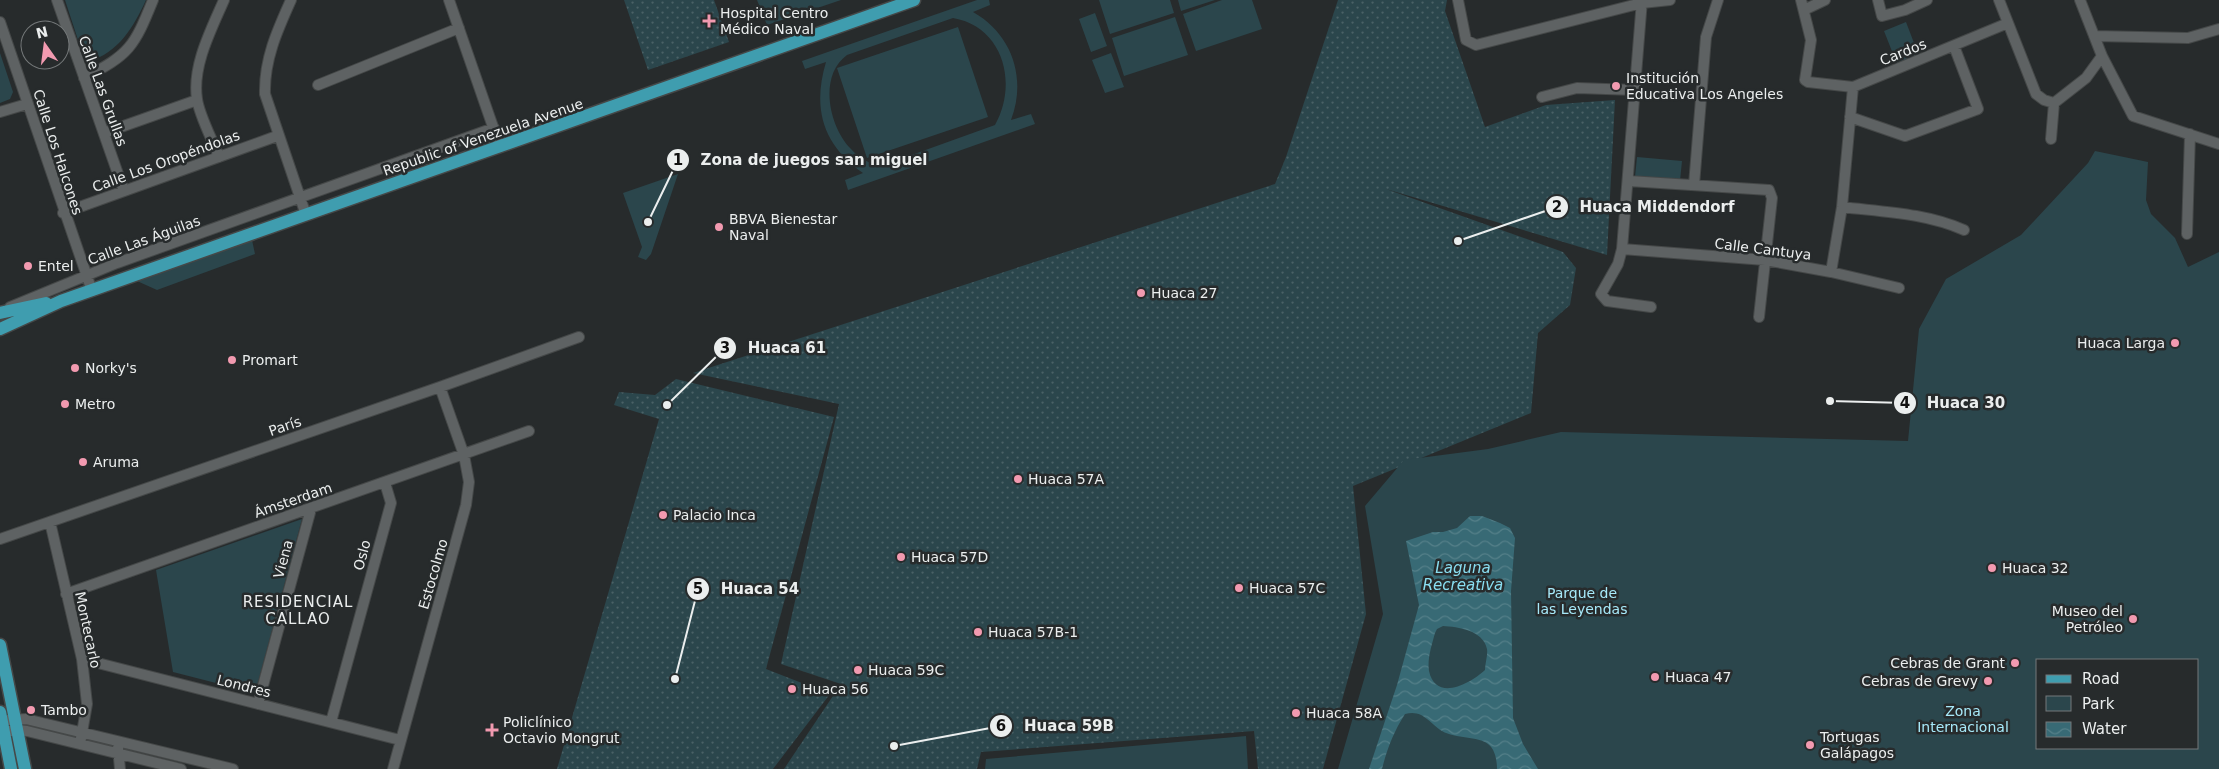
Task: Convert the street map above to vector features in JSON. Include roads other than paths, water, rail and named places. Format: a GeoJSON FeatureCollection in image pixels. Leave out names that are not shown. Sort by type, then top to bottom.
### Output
{"type":"FeatureCollection","features":[{"type":"Feature","properties":{"kind":"main road","name":"Republic of Venezuela Avenue"},"geometry":{"type":"LineString","coordinates":[[0,329],[61,301],[914,0]]}},
{"type":"Feature","properties":{"kind":"main road","name":"Republic of Venezuela Avenue"},"geometry":{"type":"LineString","coordinates":[[0,312],[61,301]]}},
{"type":"Feature","properties":{"kind":"main road"},"geometry":{"type":"LineString","coordinates":[[0,645],[25,769]]}},
{"type":"Feature","properties":{"kind":"main road"},"geometry":{"type":"LineString","coordinates":[[2,722],[12,769]]}},
{"type":"Feature","properties":{"kind":"street","name":"Calle Las Grullas"},"geometry":{"type":"LineString","coordinates":[[56,0],[124,191]]}},
{"type":"Feature","properties":{"kind":"street"},"geometry":{"type":"LineString","coordinates":[[84,78],[114,63],[129,50],[140,34],[153,0]]}},
{"type":"Feature","properties":{"kind":"street"},"geometry":{"type":"LineString","coordinates":[[219,157],[197,100],[200,61],[224,0]]}},
{"type":"Feature","properties":{"kind":"street"},"geometry":{"type":"LineString","coordinates":[[291,0],[273,40],[265,80],[267,105],[306,215]]}},
{"type":"Feature","properties":{"kind":"street"},"geometry":{"type":"LineString","coordinates":[[449,0],[500,147]]}},
{"type":"Feature","properties":{"kind":"street"},"geometry":{"type":"LineString","coordinates":[[1458,0],[1466,40],[1472,44],[1479,45],[1642,2],[1670,0]]}},
{"type":"Feature","properties":{"kind":"street"},"geometry":{"type":"LineString","coordinates":[[1694,185],[1705,44],[1718,0]]}},
{"type":"Feature","properties":{"kind":"street"},"geometry":{"type":"LineString","coordinates":[[1803,5],[1825,0]]}},
{"type":"Feature","properties":{"kind":"street"},"geometry":{"type":"LineString","coordinates":[[1878,0],[1882,16],[1905,10],[1927,0]]}},
{"type":"Feature","properties":{"kind":"street"},"geometry":{"type":"LineString","coordinates":[[1999,0],[2036,94],[2044,100],[2054,103]]}},
{"type":"Feature","properties":{"kind":"street"},"geometry":{"type":"LineString","coordinates":[[2080,0],[2102,56],[2133,116],[2143,121],[2219,144]]}},
{"type":"Feature","properties":{"kind":"street"},"geometry":{"type":"LineString","coordinates":[[1642,2],[1622,249],[1618,264],[1602,290],[1602,296],[1606,301],[1651,308]]}},
{"type":"Feature","properties":{"kind":"street","name":"Cardos"},"geometry":{"type":"LineString","coordinates":[[1803,5],[1811,40],[1806,80],[1808,82],[1853,87],[2008,23]]}},
{"type":"Feature","properties":{"kind":"street","name":"Calle Los Halcones"},"geometry":{"type":"LineString","coordinates":[[0,22],[4,44],[27,104],[63,213],[92,291]]}},
{"type":"Feature","properties":{"kind":"street"},"geometry":{"type":"LineString","coordinates":[[318,86],[459,28]]}},
{"type":"Feature","properties":{"kind":"street"},"geometry":{"type":"LineString","coordinates":[[2094,36],[2188,38],[2219,28]]}},
{"type":"Feature","properties":{"kind":"street"},"geometry":{"type":"LineString","coordinates":[[1850,117],[1905,136],[1982,108],[1954,46]]}},
{"type":"Feature","properties":{"kind":"street"},"geometry":{"type":"LineString","coordinates":[[2051,139],[2054,103],[2086,78],[2102,56]]}},
{"type":"Feature","properties":{"kind":"street"},"geometry":{"type":"LineString","coordinates":[[1831,272],[1842,207],[1853,87]]}},
{"type":"Feature","properties":{"kind":"street"},"geometry":{"type":"LineString","coordinates":[[1542,97],[1577,88],[1635,90]]}},
{"type":"Feature","properties":{"kind":"street"},"geometry":{"type":"LineString","coordinates":[[104,133],[197,100]]}},
{"type":"Feature","properties":{"kind":"street"},"geometry":{"type":"LineString","coordinates":[[0,112],[27,104]]}},
{"type":"Feature","properties":{"kind":"street","name":"Calle Las Águilas"},"geometry":{"type":"LineString","coordinates":[[0,312],[86,275],[494,128]]}},
{"type":"Feature","properties":{"kind":"street"},"geometry":{"type":"LineString","coordinates":[[2187,234],[2190,134]]}},
{"type":"Feature","properties":{"kind":"street","name":"Calle Los Oropéndolas"},"geometry":{"type":"LineString","coordinates":[[63,213],[277,136]]}},
{"type":"Feature","properties":{"kind":"street"},"geometry":{"type":"LineString","coordinates":[[1629,181],[1768,190],[1772,198],[1759,317]]}},
{"type":"Feature","properties":{"kind":"street"},"geometry":{"type":"LineString","coordinates":[[1842,207],[1923,216],[1944,221],[1964,230]]}},
{"type":"Feature","properties":{"kind":"street","name":"Calle Cantuya"},"geometry":{"type":"LineString","coordinates":[[1622,249],[1765,260],[1831,272],[1899,288]]}},
{"type":"Feature","properties":{"kind":"street","name":"París"},"geometry":{"type":"LineString","coordinates":[[0,539],[579,337]]}},
{"type":"Feature","properties":{"kind":"street","name":"Estocolmo"},"geometry":{"type":"LineString","coordinates":[[393,769],[466,505],[469,482],[464,455],[440,387]]}},
{"type":"Feature","properties":{"kind":"street","name":"Ámsterdam"},"geometry":{"type":"LineString","coordinates":[[66,594],[386,483],[529,431]]}},
{"type":"Feature","properties":{"kind":"street","name":"Oslo"},"geometry":{"type":"LineString","coordinates":[[331,722],[391,503],[386,483]]}},
{"type":"Feature","properties":{"kind":"street","name":"Viena"},"geometry":{"type":"LineString","coordinates":[[258,704],[311,509]]}},
{"type":"Feature","properties":{"kind":"street","name":"Montecarlo"},"geometry":{"type":"LineString","coordinates":[[50,522],[82,659],[87,704],[80,744]]}},
{"type":"Feature","properties":{"kind":"street","name":"Londres"},"geometry":{"type":"LineString","coordinates":[[82,659],[400,740]]}},
{"type":"Feature","properties":{"kind":"street"},"geometry":{"type":"LineString","coordinates":[[2,722],[82,732],[233,769]]}},
{"type":"Feature","properties":{"kind":"street"},"geometry":{"type":"LineString","coordinates":[[16,724],[80,744],[180,769]]}},
{"type":"Feature","properties":{"kind":"street"},"geometry":{"type":"LineString","coordinates":[[117,741],[120,769]]}},
{"type":"Feature","properties":{"kind":"water","name":"Laguna Recreativa"},"geometry":{"type":"Polygon","coordinates":[[[1470,516],[1482,516],[1510,528],[1515,538],[1511,591],[1513,718],[1523,744],[1538,769],[1497,769],[1495,755],[1484,741],[1448,734],[1421,715],[1411,713],[1405,714],[1397,727],[1382,769],[1369,769],[1397,685],[1419,605],[1406,541],[1433,532],[1443,532],[1457,528],[1470,516]],[[1443,626],[1437,629],[1435,633],[1431,647],[1429,671],[1433,681],[1439,686],[1446,688],[1463,684],[1485,670],[1487,649],[1481,638],[1475,634],[1462,629],[1443,626]]]}},
{"type":"Feature","properties":{"kind":"place","name":"Hospital Centro Médico Naval"},"geometry":{"type":"Point","coordinates":[709,21]}},
{"type":"Feature","properties":{"kind":"place","name":"Institución Educativa Los Angeles"},"geometry":{"type":"Point","coordinates":[1616,86]}},
{"type":"Feature","properties":{"kind":"place","name":"Zona de juegos san miguel"},"geometry":{"type":"Point","coordinates":[648,222]}},
{"type":"Feature","properties":{"kind":"place","name":"BBVA Bienestar Naval"},"geometry":{"type":"Point","coordinates":[719,227]}},
{"type":"Feature","properties":{"kind":"place","name":"Huaca Middendorf"},"geometry":{"type":"Point","coordinates":[1458,241]}},
{"type":"Feature","properties":{"kind":"place","name":"Entel"},"geometry":{"type":"Point","coordinates":[28,266]}},
{"type":"Feature","properties":{"kind":"place","name":"Huaca 27"},"geometry":{"type":"Point","coordinates":[1141,293]}},
{"type":"Feature","properties":{"kind":"place","name":"Huaca Larga"},"geometry":{"type":"Point","coordinates":[2175,343]}},
{"type":"Feature","properties":{"kind":"place","name":"Promart"},"geometry":{"type":"Point","coordinates":[232,360]}},
{"type":"Feature","properties":{"kind":"place","name":"Norky's"},"geometry":{"type":"Point","coordinates":[75,368]}},
{"type":"Feature","properties":{"kind":"place","name":"Huaca 30"},"geometry":{"type":"Point","coordinates":[1830,401]}},
{"type":"Feature","properties":{"kind":"place","name":"Metro"},"geometry":{"type":"Point","coordinates":[65,404]}},
{"type":"Feature","properties":{"kind":"place","name":"Huaca 61"},"geometry":{"type":"Point","coordinates":[667,405]}},
{"type":"Feature","properties":{"kind":"place","name":"Aruma"},"geometry":{"type":"Point","coordinates":[83,462]}},
{"type":"Feature","properties":{"kind":"place","name":"Huaca 57A"},"geometry":{"type":"Point","coordinates":[1018,479]}},
{"type":"Feature","properties":{"kind":"place","name":"Palacio Inca"},"geometry":{"type":"Point","coordinates":[663,515]}},
{"type":"Feature","properties":{"kind":"place","name":"Huaca 57D"},"geometry":{"type":"Point","coordinates":[901,557]}},
{"type":"Feature","properties":{"kind":"place","name":"Huaca 32"},"geometry":{"type":"Point","coordinates":[1992,568]}},
{"type":"Feature","properties":{"kind":"place","name":"Huaca 57C"},"geometry":{"type":"Point","coordinates":[1239,588]}},
{"type":"Feature","properties":{"kind":"place","name":"Museo del Petróleo"},"geometry":{"type":"Point","coordinates":[2133,619]}},
{"type":"Feature","properties":{"kind":"place","name":"Huaca 57B-1"},"geometry":{"type":"Point","coordinates":[978,632]}},
{"type":"Feature","properties":{"kind":"place","name":"Cebras de Grant"},"geometry":{"type":"Point","coordinates":[2015,663]}},
{"type":"Feature","properties":{"kind":"place","name":"Huaca 59C"},"geometry":{"type":"Point","coordinates":[858,670]}},
{"type":"Feature","properties":{"kind":"place","name":"Huaca 47"},"geometry":{"type":"Point","coordinates":[1655,677]}},
{"type":"Feature","properties":{"kind":"place","name":"Huaca 54"},"geometry":{"type":"Point","coordinates":[675,679]}},
{"type":"Feature","properties":{"kind":"place","name":"Cebras de Grevy"},"geometry":{"type":"Point","coordinates":[1988,681]}},
{"type":"Feature","properties":{"kind":"place","name":"Huaca 56"},"geometry":{"type":"Point","coordinates":[792,689]}},
{"type":"Feature","properties":{"kind":"place","name":"Tambo"},"geometry":{"type":"Point","coordinates":[31,710]}},
{"type":"Feature","properties":{"kind":"place","name":"Huaca 58A"},"geometry":{"type":"Point","coordinates":[1296,713]}},
{"type":"Feature","properties":{"kind":"place","name":"Policlínico Octavio Mongrut"},"geometry":{"type":"Point","coordinates":[492,730]}},
{"type":"Feature","properties":{"kind":"place","name":"Tortugas Galápagos"},"geometry":{"type":"Point","coordinates":[1810,745]}},
{"type":"Feature","properties":{"kind":"place","name":"Huaca 59B"},"geometry":{"type":"Point","coordinates":[894,746]}},
{"type":"Feature","properties":{"kind":"district","name":"RESIDENCIAL CALLAO"},"geometry":{"type":"Point","coordinates":[298,610]}},
{"type":"Feature","properties":{"kind":"park label","name":"Parque de las Leyendas"},"geometry":{"type":"Point","coordinates":[1582,602]}},
{"type":"Feature","properties":{"kind":"park label","name":"Zona Internacional"},"geometry":{"type":"Point","coordinates":[1963,720]}}]}
